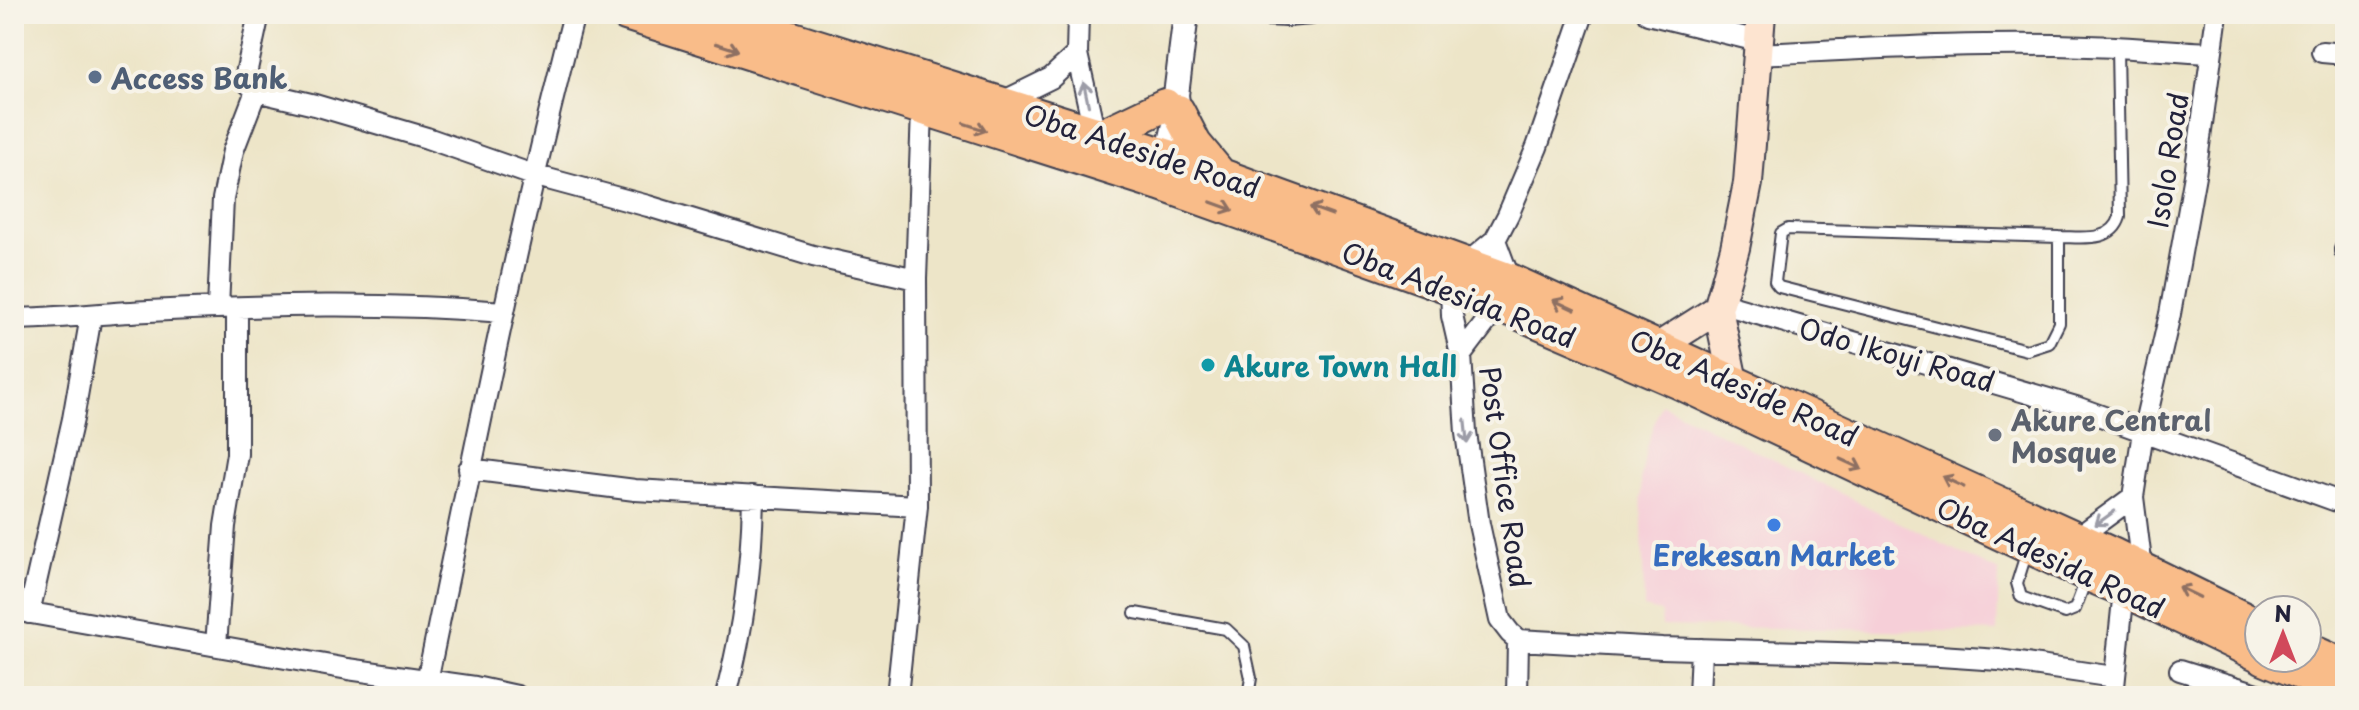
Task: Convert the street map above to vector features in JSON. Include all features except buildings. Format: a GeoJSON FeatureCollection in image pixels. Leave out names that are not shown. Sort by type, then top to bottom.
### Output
{"type":"FeatureCollection","features":[{"type":"Feature","properties":{"kind":"main road","name":"Oba Adesida Road"},"geometry":{"type":"LineString","coordinates":[[626,14],[922,110],[1156,168],[1504,292],[1678,382],[2088,575],[2133,579],[2243,646]]}},
{"type":"Feature","properties":{"kind":"main road","name":"Oba Adeside Road"},"geometry":{"type":"LineString","coordinates":[[716,14],[1097,135],[1156,168],[1220,174],[1458,276]]}},
{"type":"Feature","properties":{"kind":"main road"},"geometry":{"type":"LineString","coordinates":[[1733,381],[1719,306],[1748,183],[1759,36]]}},
{"type":"Feature","properties":{"kind":"main road"},"geometry":{"type":"LineString","coordinates":[[1097,135],[1173,104],[1195,144],[1220,174]]}},
{"type":"Feature","properties":{"kind":"main road","name":"Oba Adeside Road"},"geometry":{"type":"LineString","coordinates":[[1504,292],[1658,347],[2077,538],[2133,579],[2243,620]]}},
{"type":"Feature","properties":{"kind":"main road"},"geometry":{"type":"LineString","coordinates":[[1658,347],[1719,306]]}},
{"type":"Feature","properties":{"kind":"main road","name":"Oba Adesida Road"},"geometry":{"type":"LineString","coordinates":[[2302,674],[2345,692]]}},
{"type":"Feature","properties":{"kind":"street"},"geometry":{"type":"LineString","coordinates":[[259,14],[246,74],[249,84],[256,91],[427,138],[533,175],[813,256],[916,279]]}},
{"type":"Feature","properties":{"kind":"street"},"geometry":{"type":"LineString","coordinates":[[426,688],[469,469],[533,175],[574,14]]}},
{"type":"Feature","properties":{"kind":"street"},"geometry":{"type":"LineString","coordinates":[[1078,14],[1077,54],[1097,135]]}},
{"type":"Feature","properties":{"kind":"street"},"geometry":{"type":"LineString","coordinates":[[1156,168],[1173,104],[1186,14]]}},
{"type":"Feature","properties":{"kind":"street"},"geometry":{"type":"LineString","coordinates":[[1243,14],[1311,14]]}},
{"type":"Feature","properties":{"kind":"street"},"geometry":{"type":"LineString","coordinates":[[1458,276],[1495,240],[1537,147],[1583,14]]}},
{"type":"Feature","properties":{"kind":"street"},"geometry":{"type":"LineString","coordinates":[[1648,14],[1759,36],[1901,47],[2021,45],[2211,53]]}},
{"type":"Feature","properties":{"kind":"street","name":"Isolo Road"},"geometry":{"type":"LineString","coordinates":[[2113,686],[2133,579],[2133,497],[2143,432],[2170,314],[2195,175],[2217,14]]}},
{"type":"Feature","properties":{"kind":"street"},"geometry":{"type":"LineString","coordinates":[[2322,52],[2345,54]]}},
{"type":"Feature","properties":{"kind":"street"},"geometry":{"type":"LineString","coordinates":[[1000,104],[1051,78],[1077,54]]}},
{"type":"Feature","properties":{"kind":"street"},"geometry":{"type":"LineString","coordinates":[[216,645],[225,526],[237,454],[223,199],[233,151],[256,91]]}},
{"type":"Feature","properties":{"kind":"street"},"geometry":{"type":"LineString","coordinates":[[897,696],[917,506],[916,279],[922,110]]}},
{"type":"Feature","properties":{"kind":"street"},"geometry":{"type":"LineString","coordinates":[[1461,355],[1504,292],[1495,240]]}},
{"type":"Feature","properties":{"kind":"street","name":"Post Office Road"},"geometry":{"type":"LineString","coordinates":[[1458,276],[1452,316],[1461,355],[1466,433],[1490,582],[1500,620],[1518,640]]}},
{"type":"Feature","properties":{"kind":"street"},"geometry":{"type":"LineString","coordinates":[[14,319],[228,308],[421,305],[504,312]]}},
{"type":"Feature","properties":{"kind":"street","name":"Odo Ikoyi Road"},"geometry":{"type":"LineString","coordinates":[[1719,306],[2076,407],[2345,504]]}},
{"type":"Feature","properties":{"kind":"street"},"geometry":{"type":"LineString","coordinates":[[91,316],[73,419],[22,612],[216,645],[426,688],[475,687],[517,696]]}},
{"type":"Feature","properties":{"kind":"street"},"geometry":{"type":"LineString","coordinates":[[469,469],[635,490],[917,506]]}},
{"type":"Feature","properties":{"kind":"street"},"geometry":{"type":"LineString","coordinates":[[726,696],[749,586],[753,496]]}},
{"type":"Feature","properties":{"kind":"street"},"geometry":{"type":"LineString","coordinates":[[2077,538],[2133,497]]}},
{"type":"Feature","properties":{"kind":"street"},"geometry":{"type":"LineString","coordinates":[[1517,696],[1518,640],[1999,660],[2113,686]]}},
{"type":"Feature","properties":{"kind":"street"},"geometry":{"type":"LineString","coordinates":[[1699,696],[1701,649]]}},
{"type":"Feature","properties":{"kind":"street"},"geometry":{"type":"LineString","coordinates":[[2180,670],[2264,696]]}},
{"type":"Feature","properties":{"kind":"lane"},"geometry":{"type":"LineString","coordinates":[[2059,237],[2059,323],[2049,343],[2027,350],[1779,287],[1775,282],[1781,233],[1788,229],[2104,236],[2118,225],[2120,217],[2117,48]]}},
{"type":"Feature","properties":{"kind":"lane"},"geometry":{"type":"LineString","coordinates":[[2028,547],[2017,583],[2021,597],[2069,612],[2075,609],[2088,575]]}},
{"type":"Feature","properties":{"kind":"lane"},"geometry":{"type":"LineString","coordinates":[[1135,613],[1226,629],[1244,646],[1251,678],[1248,696]]}},
{"type":"Feature","properties":{"kind":"shaded area","name":"Erekesan Market"},"geometry":{"type":"Polygon","coordinates":[[[1661,404],[1999,572],[1997,632],[1662,626],[1661,612],[1644,608],[1641,478],[1647,444],[1661,404]]]}},
{"type":"Feature","properties":{"kind":"place","name":"Access Bank"},"geometry":{"type":"Point","coordinates":[95,77]}},
{"type":"Feature","properties":{"kind":"place","name":"Akure Town Hall"},"geometry":{"type":"Point","coordinates":[1208,365]}},
{"type":"Feature","properties":{"kind":"place","name":"Akure Central Mosque"},"geometry":{"type":"Point","coordinates":[1995,435]}},
{"type":"Feature","properties":{"kind":"place","name":"Erekesan Market"},"geometry":{"type":"Point","coordinates":[1774,525]}}]}
